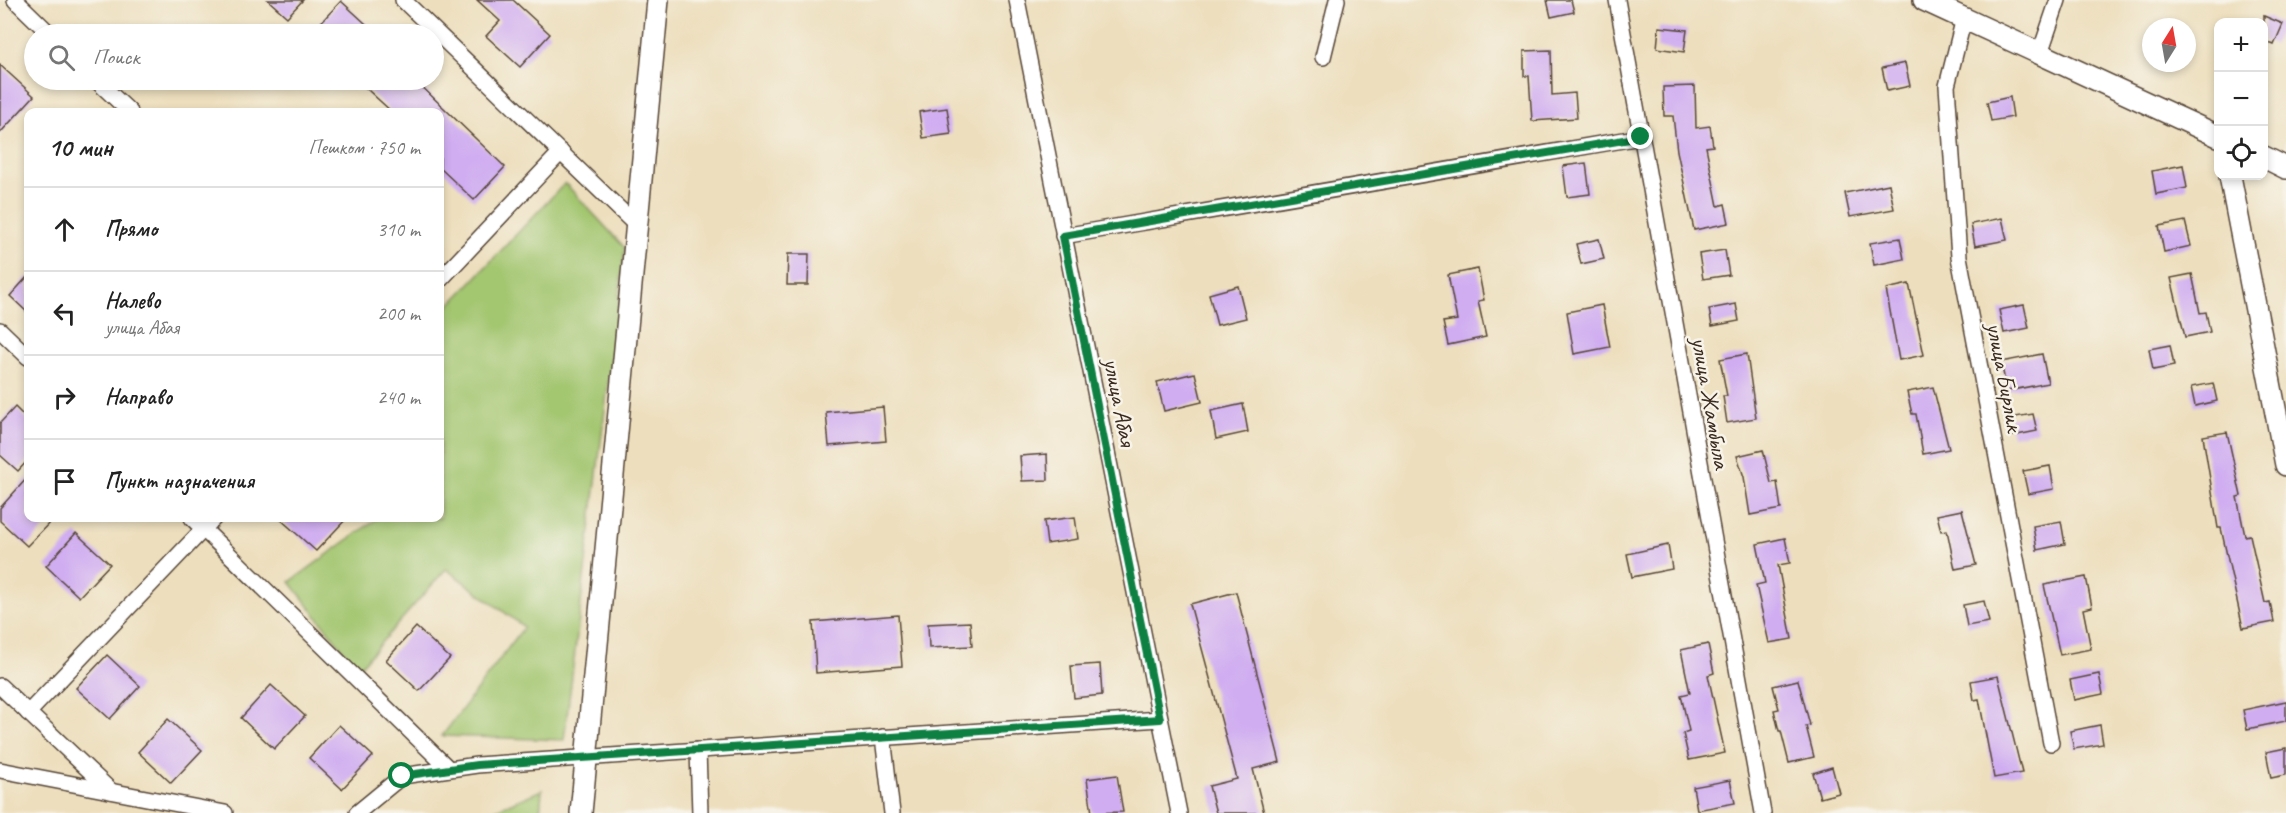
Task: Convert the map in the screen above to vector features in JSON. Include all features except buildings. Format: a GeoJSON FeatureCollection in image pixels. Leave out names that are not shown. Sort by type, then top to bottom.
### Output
{"type":"FeatureCollection","features":[{"type":"Feature","properties":{"kind":"main road"},"geometry":{"type":"LineString","coordinates":[[581,813],[658,0]]}},
{"type":"Feature","properties":{"kind":"main road"},"geometry":{"type":"LineString","coordinates":[[1924,0],[2214,134]]}},
{"type":"Feature","properties":{"kind":"main road"},"geometry":{"type":"LineString","coordinates":[[2268,159],[2286,168]]}},
{"type":"Feature","properties":{"kind":"main road"},"geometry":{"type":"LineString","coordinates":[[2231,180],[2286,465]]}},
{"type":"Feature","properties":{"kind":"street"},"geometry":{"type":"LineString","coordinates":[[15,0],[40,24]]}},
{"type":"Feature","properties":{"kind":"street"},"geometry":{"type":"LineString","coordinates":[[403,0],[428,24]]}},
{"type":"Feature","properties":{"kind":"street","name":"улица Абая"},"geometry":{"type":"LineString","coordinates":[[1017,0],[1179,813]]}},
{"type":"Feature","properties":{"kind":"street"},"geometry":{"type":"LineString","coordinates":[[1323,57],[1337,0]]}},
{"type":"Feature","properties":{"kind":"street","name":"улица Жамбыла"},"geometry":{"type":"LineString","coordinates":[[1617,0],[1763,813]]}},
{"type":"Feature","properties":{"kind":"street"},"geometry":{"type":"LineString","coordinates":[[2040,53],[2058,0]]}},
{"type":"Feature","properties":{"kind":"street","name":"улица Бирлик"},"geometry":{"type":"LineString","coordinates":[[1964,18],[1947,86],[1959,257],[2051,743]]}},
{"type":"Feature","properties":{"kind":"street"},"geometry":{"type":"LineString","coordinates":[[444,39],[637,226]]}},
{"type":"Feature","properties":{"kind":"street"},"geometry":{"type":"LineString","coordinates":[[107,90],[126,108]]}},
{"type":"Feature","properties":{"kind":"street"},"geometry":{"type":"LineString","coordinates":[[1063,236],[1641,137]]}},
{"type":"Feature","properties":{"kind":"street"},"geometry":{"type":"LineString","coordinates":[[444,276],[561,152]]}},
{"type":"Feature","properties":{"kind":"street"},"geometry":{"type":"LineString","coordinates":[[0,330],[24,353]]}},
{"type":"Feature","properties":{"kind":"street"},"geometry":{"type":"LineString","coordinates":[[28,713],[202,522]]}},
{"type":"Feature","properties":{"kind":"street"},"geometry":{"type":"LineString","coordinates":[[204,522],[449,769]]}},
{"type":"Feature","properties":{"kind":"street"},"geometry":{"type":"LineString","coordinates":[[0,686],[111,791]]}},
{"type":"Feature","properties":{"kind":"street"},"geometry":{"type":"LineString","coordinates":[[357,813],[402,776],[449,769],[586,757],[1160,719]]}},
{"type":"Feature","properties":{"kind":"street"},"geometry":{"type":"LineString","coordinates":[[883,737],[892,813]]}},
{"type":"Feature","properties":{"kind":"street"},"geometry":{"type":"LineString","coordinates":[[698,750],[700,813]]}},
{"type":"Feature","properties":{"kind":"street"},"geometry":{"type":"LineString","coordinates":[[0,770],[225,813]]}},
{"type":"Feature","properties":{"kind":"green space"},"geometry":{"type":"Polygon","coordinates":[[[565,183],[625,248],[564,740],[442,736],[524,627],[446,569],[358,669],[290,582],[372,522],[444,522],[444,311],[565,183]]]}},
{"type":"Feature","properties":{"kind":"green space"},"geometry":{"type":"Polygon","coordinates":[[[542,790],[540,813],[487,813],[542,790]]]}},
{"type":"Feature","properties":{"kind":"route"},"geometry":{"type":"LineString","coordinates":[[402,776],[477,765],[1160,719],[1063,236],[1641,137]]}}]}
